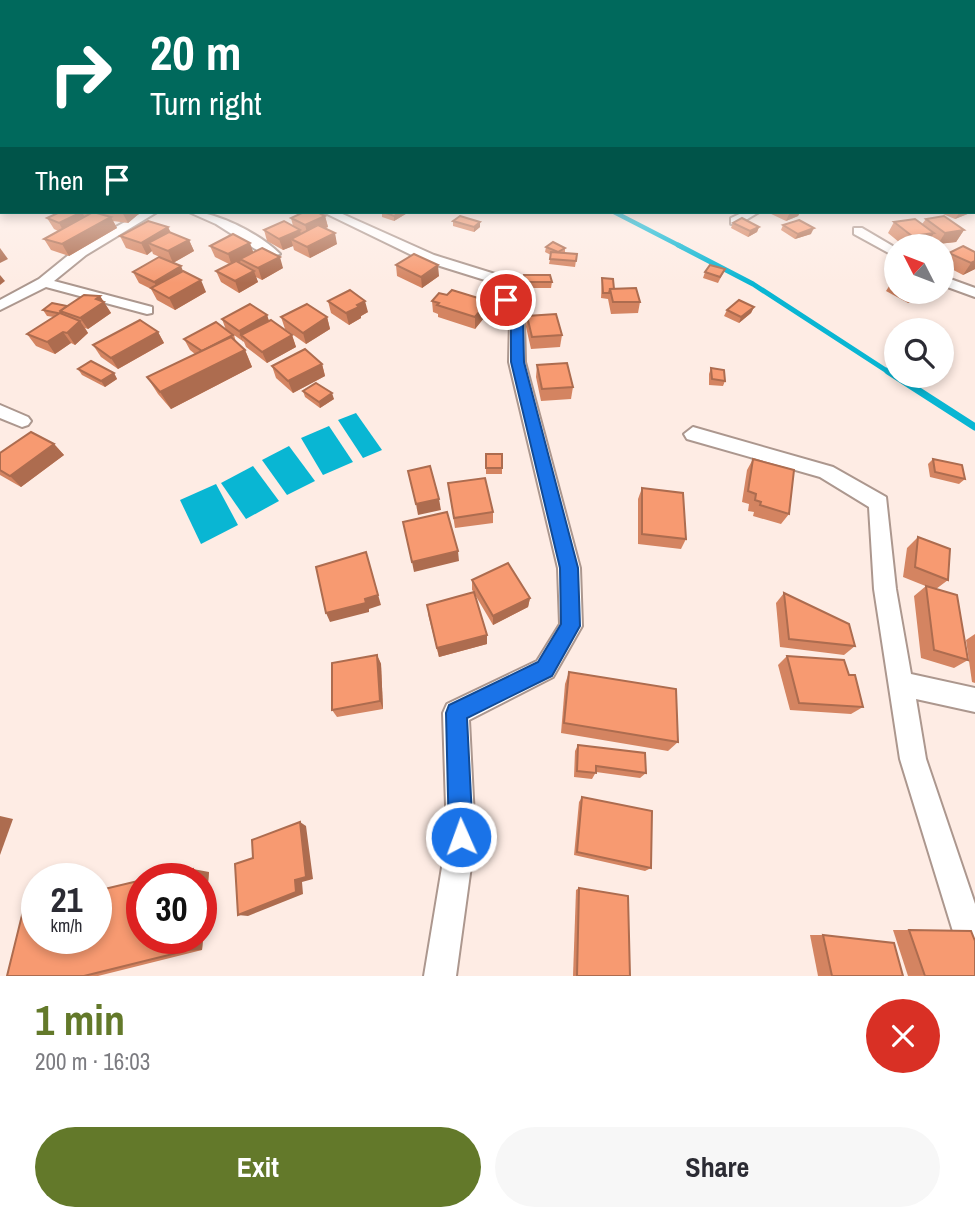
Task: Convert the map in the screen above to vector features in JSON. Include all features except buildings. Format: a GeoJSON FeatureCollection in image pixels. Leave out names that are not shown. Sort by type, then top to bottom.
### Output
{"type":"FeatureCollection","features":[{"type":"Feature","properties":{"kind":"street"},"geometry":{"type":"LineString","coordinates":[[0,306],[44,282],[80,252],[147,214]]}},
{"type":"Feature","properties":{"kind":"street"},"geometry":{"type":"LineString","coordinates":[[201,214],[220,221],[273,254]]}},
{"type":"Feature","properties":{"kind":"street"},"geometry":{"type":"LineString","coordinates":[[334,214],[429,258],[477,271],[496,281],[517,319],[517,362],[569,568],[571,626],[545,669],[456,713],[461,837],[440,976]]}},
{"type":"Feature","properties":{"kind":"street"},"geometry":{"type":"LineString","coordinates":[[735,221],[749,214]]}},
{"type":"Feature","properties":{"kind":"street"},"geometry":{"type":"LineString","coordinates":[[858,232],[884,247]]}},
{"type":"Feature","properties":{"kind":"street"},"geometry":{"type":"LineString","coordinates":[[44,282],[147,310]]}},
{"type":"Feature","properties":{"kind":"street"},"geometry":{"type":"LineString","coordinates":[[954,285],[975,293]]}},
{"type":"Feature","properties":{"kind":"street"},"geometry":{"type":"LineString","coordinates":[[0,411],[22,421]]}},
{"type":"Feature","properties":{"kind":"street"},"geometry":{"type":"LineString","coordinates":[[693,434],[826,472],[879,503],[886,589],[913,758],[975,951]]}},
{"type":"Feature","properties":{"kind":"street"},"geometry":{"type":"LineString","coordinates":[[901,684],[975,700]]}},
{"type":"Feature","properties":{"kind":"water"},"geometry":{"type":"Polygon","coordinates":[[[356,413],[382,450],[363,458],[338,420],[356,413]]]}},
{"type":"Feature","properties":{"kind":"water"},"geometry":{"type":"Polygon","coordinates":[[[329,426],[353,462],[323,475],[301,438],[329,426]]]}},
{"type":"Feature","properties":{"kind":"water"},"geometry":{"type":"Polygon","coordinates":[[[289,446],[315,481],[287,495],[262,460],[289,446]]]}},
{"type":"Feature","properties":{"kind":"water"},"geometry":{"type":"Polygon","coordinates":[[[253,466],[279,501],[246,519],[221,483],[253,466]]]}},
{"type":"Feature","properties":{"kind":"water"},"geometry":{"type":"Polygon","coordinates":[[[216,484],[238,525],[201,544],[180,500],[216,484]]]}},
{"type":"Feature","properties":{"kind":"waterway"},"geometry":{"type":"LineString","coordinates":[[618,214],[682,247]]}},
{"type":"Feature","properties":{"kind":"waterway"},"geometry":{"type":"LineString","coordinates":[[678,245],[753,284],[884,369]]}},
{"type":"Feature","properties":{"kind":"waterway"},"geometry":{"type":"LineString","coordinates":[[914,388],[975,427]]}},
{"type":"Feature","properties":{"kind":"route"},"geometry":{"type":"LineString","coordinates":[[461,837],[456,713],[545,669],[571,626],[569,568],[517,362],[517,319],[506,300]]}}]}
